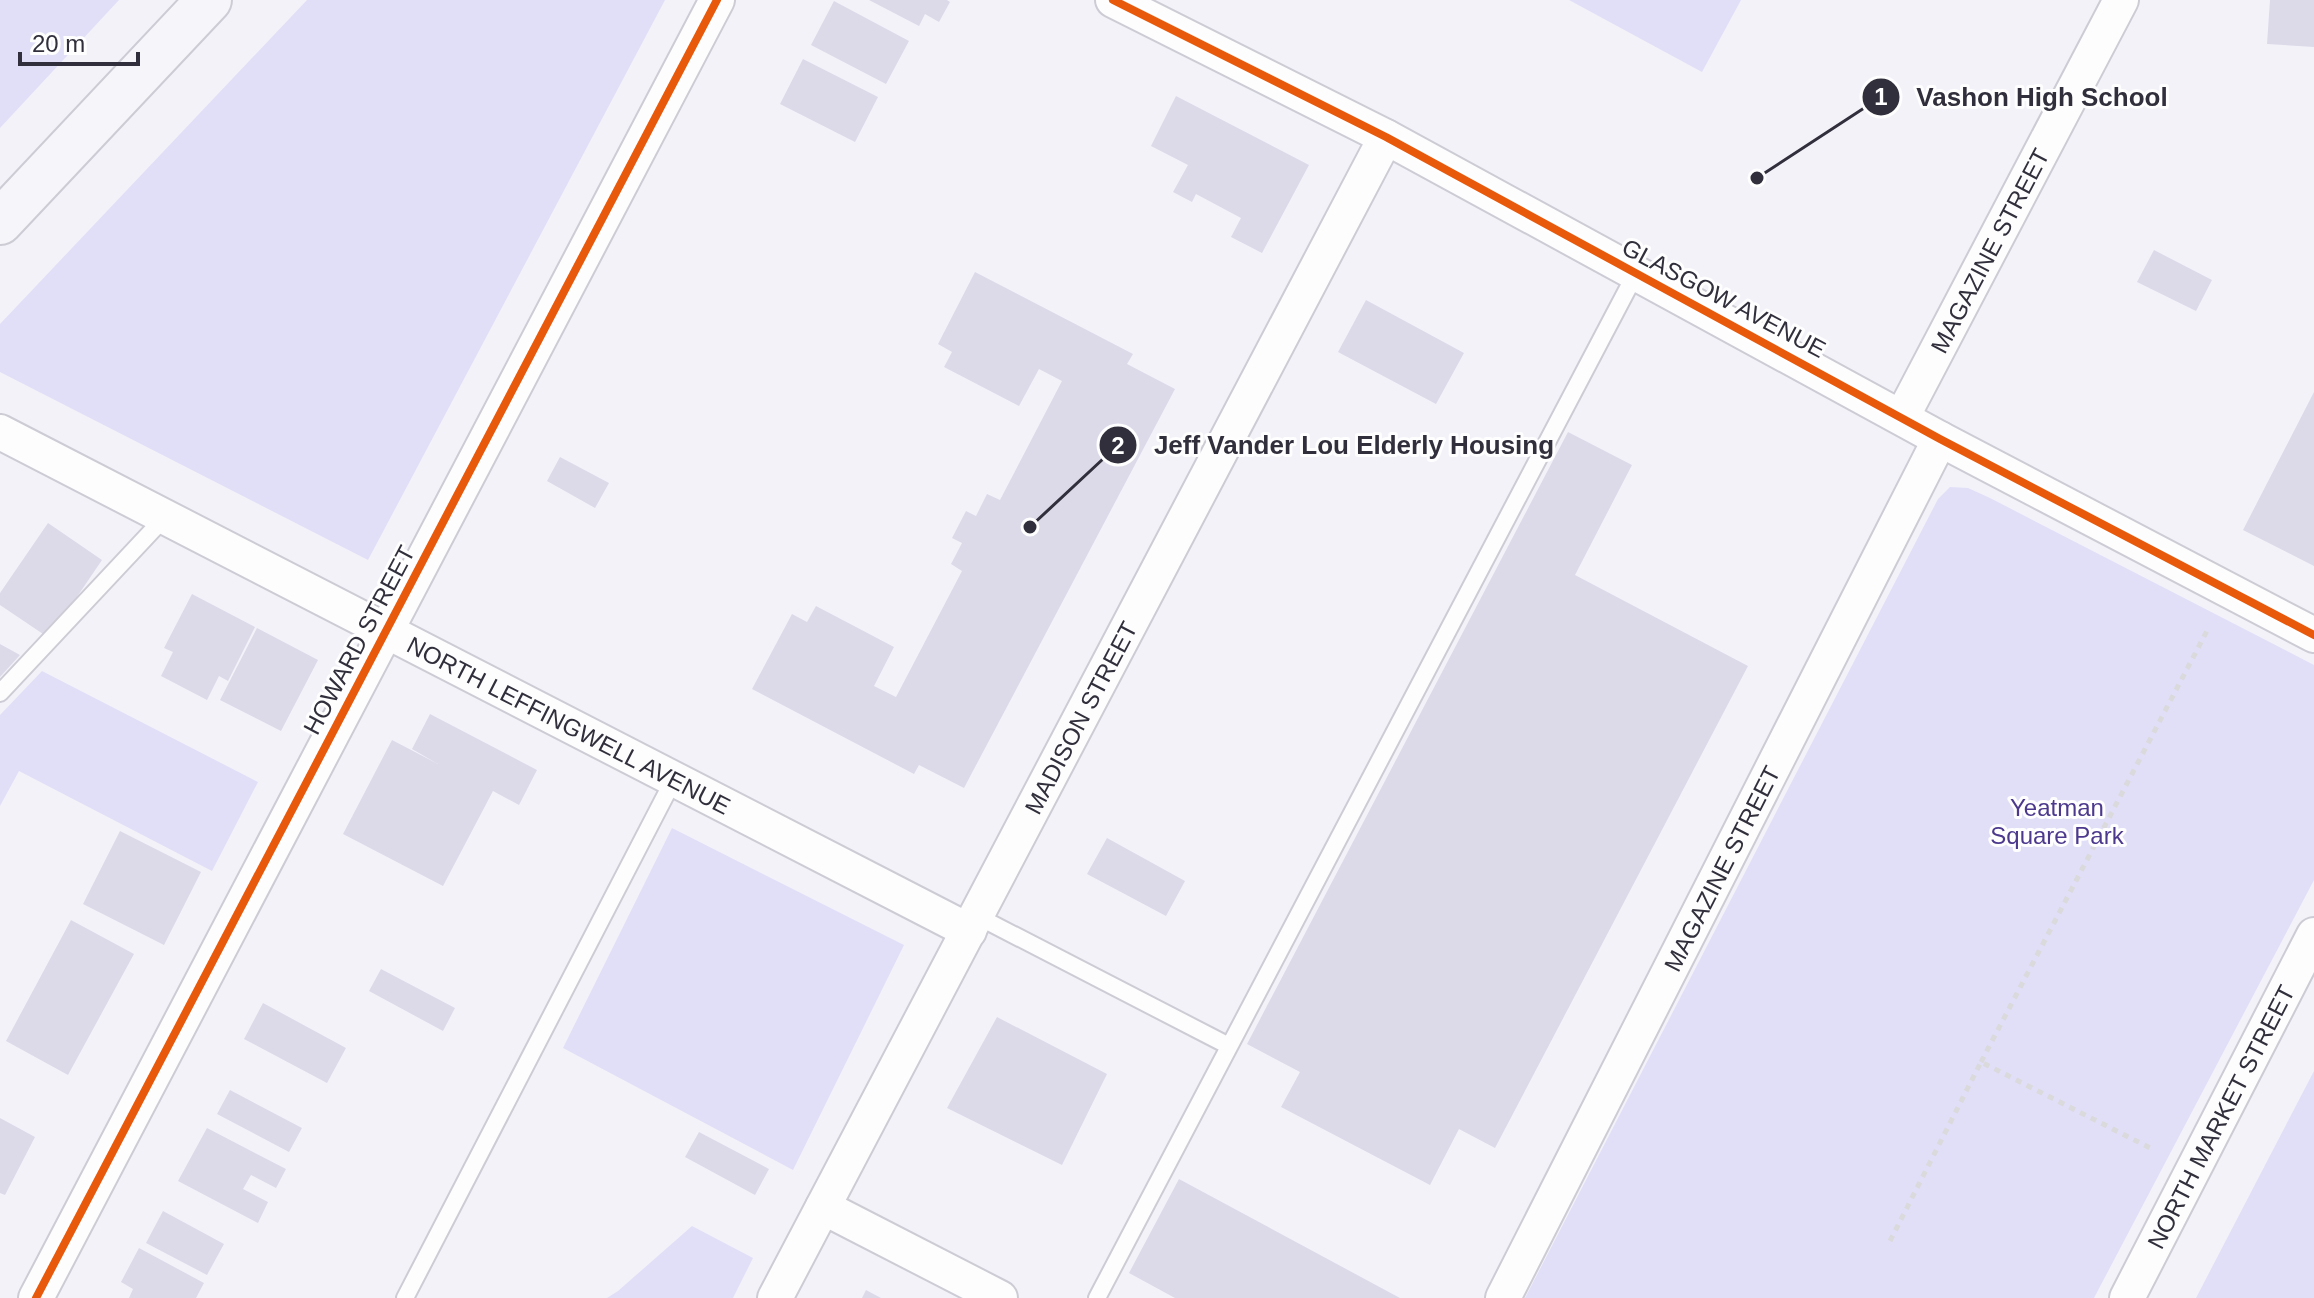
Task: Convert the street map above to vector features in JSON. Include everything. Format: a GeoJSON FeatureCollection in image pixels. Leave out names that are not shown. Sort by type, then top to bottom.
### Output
{"type":"FeatureCollection","features":[{"type":"Feature","properties":{"kind":"main road"},"geometry":{"type":"LineString","coordinates":[[0,222],[209,0]]}},
{"type":"Feature","properties":{"kind":"street","name":"HOWARD STREET"},"geometry":{"type":"LineString","coordinates":[[36,1298],[717,0]]}},
{"type":"Feature","properties":{"kind":"street","name":"GLASGOW AVENUE"},"geometry":{"type":"LineString","coordinates":[[1113,0],[1386,137],[1940,439],[2314,635]]}},
{"type":"Feature","properties":{"kind":"street","name":"MAGAZINE STREET"},"geometry":{"type":"LineString","coordinates":[[1902,417],[2121,0]]}},
{"type":"Feature","properties":{"kind":"street","name":"MADISON STREET"},"geometry":{"type":"LineString","coordinates":[[775,1298],[1386,137]]}},
{"type":"Feature","properties":{"kind":"street","name":"NORTH LEFFINGWELL AVENUE"},"geometry":{"type":"LineString","coordinates":[[0,432],[674,779],[973,923]]}},
{"type":"Feature","properties":{"kind":"street","name":"MAGAZINE STREET"},"geometry":{"type":"LineString","coordinates":[[1503,1298],[1940,439]]}},
{"type":"Feature","properties":{"kind":"street","name":"NORTH MARKET STREET"},"geometry":{"type":"LineString","coordinates":[[2127,1298],[2314,935]]}},
{"type":"Feature","properties":{"kind":"street"},"geometry":{"type":"LineString","coordinates":[[823,1207],[1000,1298]]}},
{"type":"Feature","properties":{"kind":"lane"},"geometry":{"type":"LineString","coordinates":[[1097,1298],[1636,273]]}},
{"type":"Feature","properties":{"kind":"lane"},"geometry":{"type":"LineString","coordinates":[[0,693],[165,517]]}},
{"type":"Feature","properties":{"kind":"lane"},"geometry":{"type":"LineString","coordinates":[[405,1298],[674,779]]}},
{"type":"Feature","properties":{"kind":"lane"},"geometry":{"type":"LineString","coordinates":[[973,923],[1229,1046]]}},
{"type":"Feature","properties":{"kind":"path"},"geometry":{"type":"LineString","coordinates":[[1890,1241],[2209,627]]}},
{"type":"Feature","properties":{"kind":"path"},"geometry":{"type":"LineString","coordinates":[[1981,1062],[2152,1149]]}},
{"type":"Feature","properties":{"kind":"green space"},"geometry":{"type":"Polygon","coordinates":[[[0,0],[119,0],[0,128],[0,0]]]}},
{"type":"Feature","properties":{"kind":"green space"},"geometry":{"type":"Polygon","coordinates":[[[307,0],[665,0],[368,560],[0,372],[0,324],[307,0]]]}},
{"type":"Feature","properties":{"kind":"green space"},"geometry":{"type":"Polygon","coordinates":[[[1569,0],[1741,0],[1702,72],[1569,0]]]}},
{"type":"Feature","properties":{"kind":"green space","name":"Yeatman Square Park"},"geometry":{"type":"Polygon","coordinates":[[[1950,487],[1968,488],[1990,498],[2314,665],[2314,880],[2094,1298],[1525,1298],[1938,499],[1950,487]]]}},
{"type":"Feature","properties":{"kind":"green space"},"geometry":{"type":"Polygon","coordinates":[[[42,671],[258,782],[212,871],[19,771],[0,806],[0,715],[42,671]]]}},
{"type":"Feature","properties":{"kind":"green space"},"geometry":{"type":"Polygon","coordinates":[[[672,828],[904,945],[793,1170],[563,1048],[672,828]]]}},
{"type":"Feature","properties":{"kind":"green space"},"geometry":{"type":"Polygon","coordinates":[[[2314,1071],[2314,1298],[2196,1298],[2314,1071]]]}},
{"type":"Feature","properties":{"kind":"green space"},"geometry":{"type":"Polygon","coordinates":[[[692,1226],[753,1258],[733,1298],[607,1298],[618,1291],[692,1226]]]}},
{"type":"Feature","properties":{"kind":"building"},"geometry":{"type":"Polygon","coordinates":[[[869,0],[950,2],[939,22],[925,14],[919,26],[869,0]]]}},
{"type":"Feature","properties":{"kind":"building"},"geometry":{"type":"Polygon","coordinates":[[[2270,0],[2314,0],[2314,47],[2267,44],[2270,0]]]}},
{"type":"Feature","properties":{"kind":"building"},"geometry":{"type":"Polygon","coordinates":[[[834,1],[909,41],[886,84],[811,45],[834,1]]]}},
{"type":"Feature","properties":{"kind":"building"},"geometry":{"type":"Polygon","coordinates":[[[803,59],[878,97],[855,142],[780,104],[803,59]]]}},
{"type":"Feature","properties":{"kind":"building"},"geometry":{"type":"Polygon","coordinates":[[[1176,96],[1309,165],[1262,253],[1231,237],[1241,218],[1196,194],[1192,202],[1173,192],[1188,165],[1151,146],[1176,96]]]}},
{"type":"Feature","properties":{"kind":"building"},"geometry":{"type":"Polygon","coordinates":[[[2154,250],[2212,280],[2196,311],[2137,282],[2154,250]]]}},
{"type":"Feature","properties":{"kind":"building"},"geometry":{"type":"Polygon","coordinates":[[[975,272],[1133,354],[1127,364],[1175,389],[964,788],[919,765],[914,774],[752,689],[792,614],[807,622],[816,606],[894,647],[874,686],[896,697],[962,571],[951,564],[962,543],[952,538],[966,511],[976,516],[987,494],[1000,500],[1062,381],[1039,369],[1019,406],[944,367],[952,352],[938,344],[975,272]]]}},
{"type":"Feature","properties":{"kind":"building"},"geometry":{"type":"Polygon","coordinates":[[[1366,300],[1464,353],[1436,404],[1338,352],[1366,300]]]}},
{"type":"Feature","properties":{"kind":"building"},"geometry":{"type":"Polygon","coordinates":[[[2314,392],[2314,566],[2243,530],[2314,392]]]}},
{"type":"Feature","properties":{"kind":"building"},"geometry":{"type":"Polygon","coordinates":[[[1568,432],[1632,465],[1575,575],[1748,666],[1495,1148],[1459,1129],[1430,1185],[1281,1107],[1300,1072],[1247,1044],[1568,432]]]}},
{"type":"Feature","properties":{"kind":"building"},"geometry":{"type":"Polygon","coordinates":[[[560,457],[609,483],[595,508],[547,481],[560,457]]]}},
{"type":"Feature","properties":{"kind":"building"},"geometry":{"type":"Polygon","coordinates":[[[48,523],[102,560],[49,638],[0,605],[0,593],[48,523]]]}},
{"type":"Feature","properties":{"kind":"building"},"geometry":{"type":"Polygon","coordinates":[[[192,594],[255,627],[228,681],[219,676],[207,700],[161,676],[173,652],[164,648],[192,594]]]}},
{"type":"Feature","properties":{"kind":"building"},"geometry":{"type":"Polygon","coordinates":[[[257,628],[318,660],[281,731],[220,700],[257,628]]]}},
{"type":"Feature","properties":{"kind":"building"},"geometry":{"type":"Polygon","coordinates":[[[0,644],[20,655],[0,677],[0,644]]]}},
{"type":"Feature","properties":{"kind":"building"},"geometry":{"type":"Polygon","coordinates":[[[430,714],[537,770],[519,805],[493,791],[443,886],[343,834],[392,740],[438,764],[412,749],[430,714]]]}},
{"type":"Feature","properties":{"kind":"building"},"geometry":{"type":"Polygon","coordinates":[[[120,831],[201,872],[164,945],[83,904],[120,831]]]}},
{"type":"Feature","properties":{"kind":"building"},"geometry":{"type":"Polygon","coordinates":[[[1107,838],[1185,881],[1166,916],[1087,874],[1107,838]]]}},
{"type":"Feature","properties":{"kind":"building"},"geometry":{"type":"Polygon","coordinates":[[[71,920],[134,954],[68,1075],[6,1041],[71,920]]]}},
{"type":"Feature","properties":{"kind":"building"},"geometry":{"type":"Polygon","coordinates":[[[381,969],[455,1008],[443,1031],[369,991],[381,969]]]}},
{"type":"Feature","properties":{"kind":"building"},"geometry":{"type":"Polygon","coordinates":[[[263,1003],[346,1048],[327,1083],[244,1039],[263,1003]]]}},
{"type":"Feature","properties":{"kind":"building"},"geometry":{"type":"Polygon","coordinates":[[[997,1017],[1107,1074],[1062,1165],[947,1108],[997,1017]]]}},
{"type":"Feature","properties":{"kind":"building"},"geometry":{"type":"Polygon","coordinates":[[[230,1090],[302,1128],[289,1152],[217,1114],[230,1090]]]}},
{"type":"Feature","properties":{"kind":"building"},"geometry":{"type":"Polygon","coordinates":[[[0,1118],[35,1137],[5,1195],[0,1193],[0,1118]]]}},
{"type":"Feature","properties":{"kind":"building"},"geometry":{"type":"Polygon","coordinates":[[[207,1128],[286,1169],[276,1188],[251,1175],[243,1189],[268,1202],[258,1223],[178,1181],[207,1128]]]}},
{"type":"Feature","properties":{"kind":"building"},"geometry":{"type":"Polygon","coordinates":[[[699,1132],[769,1169],[755,1195],[685,1157],[699,1132]]]}},
{"type":"Feature","properties":{"kind":"building"},"geometry":{"type":"Polygon","coordinates":[[[1179,1179],[1400,1298],[1175,1298],[1129,1273],[1179,1179]]]}},
{"type":"Feature","properties":{"kind":"building"},"geometry":{"type":"Polygon","coordinates":[[[163,1211],[224,1244],[207,1275],[146,1243],[163,1211]]]}},
{"type":"Feature","properties":{"kind":"building"},"geometry":{"type":"Polygon","coordinates":[[[139,1248],[204,1283],[196,1298],[129,1298],[133,1289],[121,1282],[139,1248]]]}},
{"type":"Feature","properties":{"kind":"building"},"geometry":{"type":"Polygon","coordinates":[[[866,1290],[881,1298],[862,1298],[866,1290]]]}},
{"type":"Feature","properties":{"kind":"cycle path"},"geometry":{"type":"LineString","coordinates":[[36,1298],[717,0]]}},
{"type":"Feature","properties":{"kind":"cycle path"},"geometry":{"type":"LineString","coordinates":[[1113,0],[1386,137],[1940,439],[2314,635]]}},
{"type":"Feature","properties":{"kind":"place","name":"Vashon High School"},"geometry":{"type":"Point","coordinates":[1757,178]}},
{"type":"Feature","properties":{"kind":"place","name":"Jeff Vander Lou Elderly Housing"},"geometry":{"type":"Point","coordinates":[1030,527]}}]}
